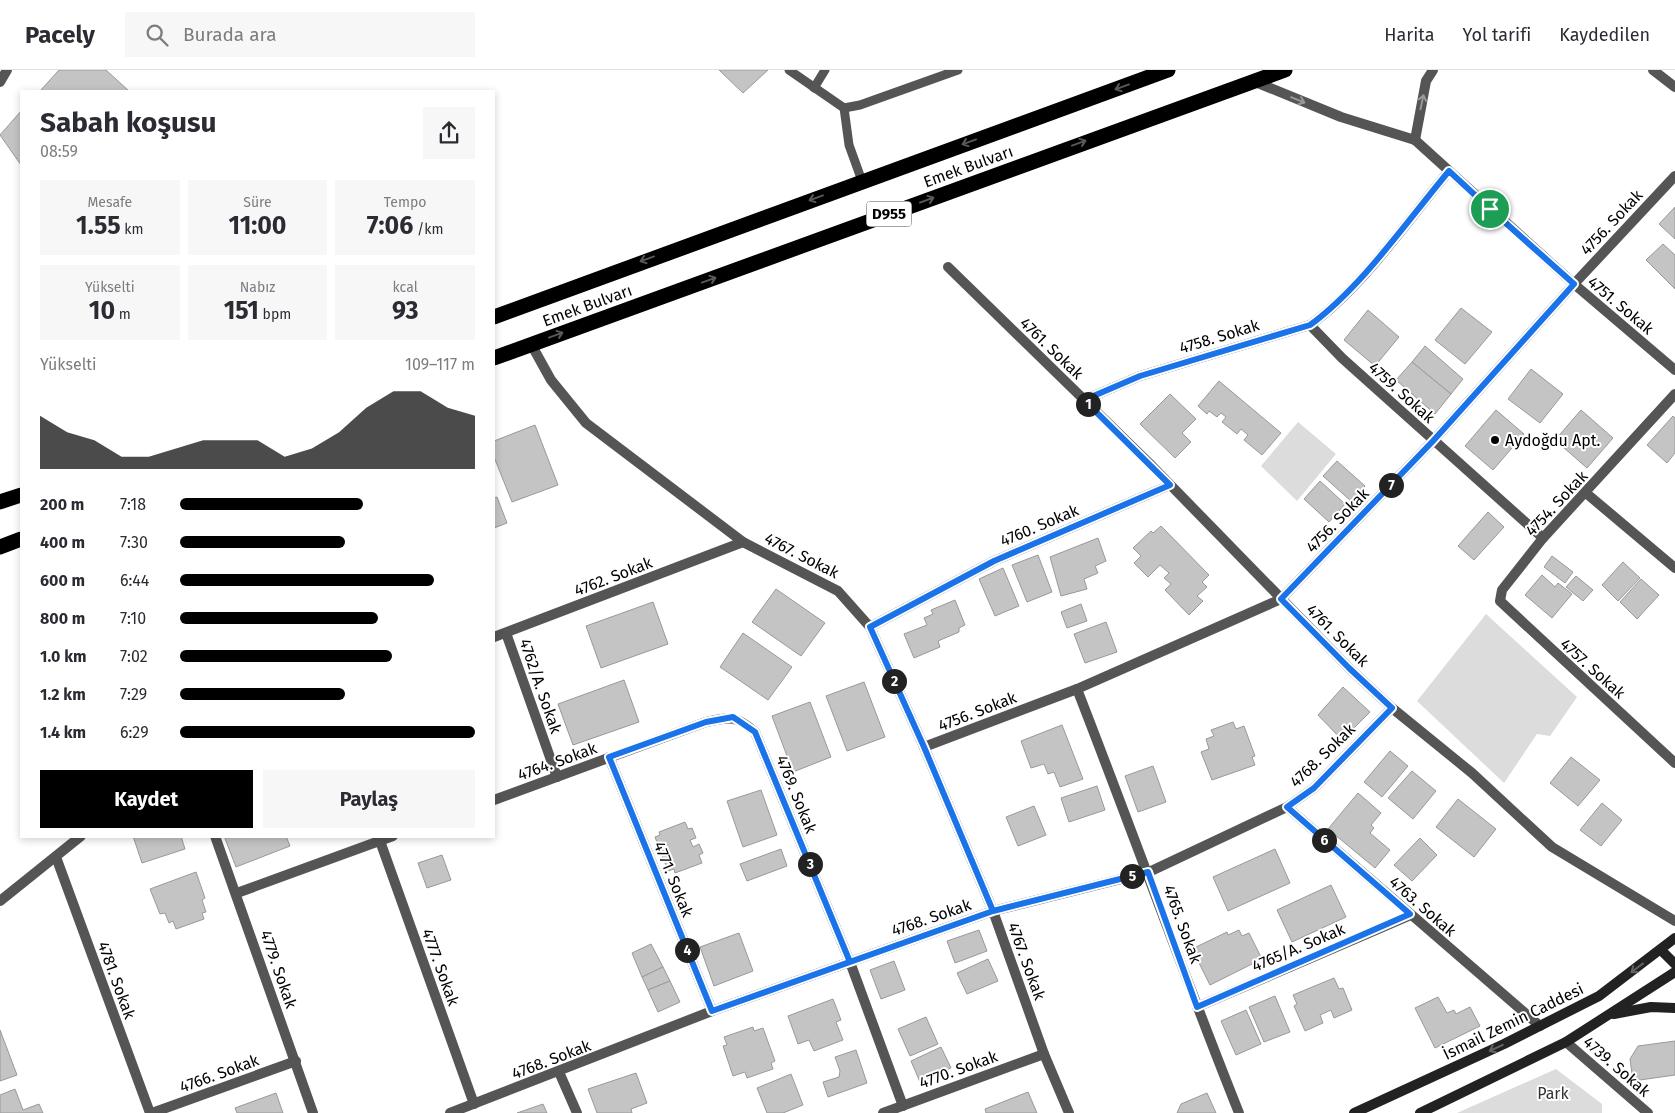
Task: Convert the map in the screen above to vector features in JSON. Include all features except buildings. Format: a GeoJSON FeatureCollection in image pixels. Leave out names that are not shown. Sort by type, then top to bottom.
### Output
{"type":"FeatureCollection","features":[{"type":"Feature","properties":{"kind":"highway","name":"Emek Bulvarı"},"geometry":{"type":"LineString","coordinates":[[495,317],[1168,70]]}},
{"type":"Feature","properties":{"kind":"highway","name":"Emek Bulvarı"},"geometry":{"type":"LineString","coordinates":[[495,358],[1285,70]]}},
{"type":"Feature","properties":{"kind":"highway"},"geometry":{"type":"LineString","coordinates":[[0,502],[20,495]]}},
{"type":"Feature","properties":{"kind":"highway"},"geometry":{"type":"LineString","coordinates":[[0,547],[20,539]]}},
{"type":"Feature","properties":{"kind":"main road","name":"İsmail Zemin Caddesi"},"geometry":{"type":"LineString","coordinates":[[1354,1113],[1540,1026],[1599,996],[1675,938]]}},
{"type":"Feature","properties":{"kind":"main road"},"geometry":{"type":"LineString","coordinates":[[1661,950],[1675,964]]}},
{"type":"Feature","properties":{"kind":"main road"},"geometry":{"type":"LineString","coordinates":[[1420,1113],[1566,1042],[1675,972]]}},
{"type":"Feature","properties":{"kind":"main road"},"geometry":{"type":"LineString","coordinates":[[1608,1015],[1651,1007],[1675,1008]]}},
{"type":"Feature","properties":{"kind":"street"},"geometry":{"type":"LineString","coordinates":[[0,82],[7,70]]}},
{"type":"Feature","properties":{"kind":"street"},"geometry":{"type":"LineString","coordinates":[[1253,81],[1341,117],[1415,140],[1426,81],[1433,70]]}},
{"type":"Feature","properties":{"kind":"street"},"geometry":{"type":"LineString","coordinates":[[1653,70],[1675,87]]}},
{"type":"Feature","properties":{"kind":"street","name":"4751. Sokak"},"geometry":{"type":"LineString","coordinates":[[1415,140],[1574,284],[1675,370]]}},
{"type":"Feature","properties":{"kind":"street","name":"4758. Sokak"},"geometry":{"type":"LineString","coordinates":[[1084,400],[1140,376],[1310,325],[1328,312],[1352,287],[1449,171]]}},
{"type":"Feature","properties":{"kind":"street","name":"4756. Sokak"},"geometry":{"type":"LineString","coordinates":[[924,747],[1077,689],[1281,599],[1433,441],[1574,284],[1675,176]]}},
{"type":"Feature","properties":{"kind":"street","name":"4761. Sokak"},"geometry":{"type":"LineString","coordinates":[[948,267],[1170,485],[1349,668],[1392,708],[1472,773],[1552,847],[1675,921]]}},
{"type":"Feature","properties":{"kind":"street","name":"4759. Sokak"},"geometry":{"type":"LineString","coordinates":[[1310,325],[1342,358],[1543,538]]}},
{"type":"Feature","properties":{"kind":"street","name":"4767. Sokak"},"geometry":{"type":"LineString","coordinates":[[531,344],[551,380],[586,423],[742,542],[838,591],[870,627],[924,747],[993,911],[1044,1054],[1069,1113]]}},
{"type":"Feature","properties":{"kind":"street","name":"4754. Sokak"},"geometry":{"type":"LineString","coordinates":[[1502,590],[1543,538],[1675,394]]}},
{"type":"Feature","properties":{"kind":"street","name":"4760. Sokak"},"geometry":{"type":"LineString","coordinates":[[870,627],[994,561],[1170,485]]}},
{"type":"Feature","properties":{"kind":"street"},"geometry":{"type":"LineString","coordinates":[[1586,492],[1675,568]]}},
{"type":"Feature","properties":{"kind":"street","name":"4762. Sokak"},"geometry":{"type":"LineString","coordinates":[[495,637],[742,542]]}},
{"type":"Feature","properties":{"kind":"street","name":"4757. Sokak"},"geometry":{"type":"LineString","coordinates":[[1502,590],[1500,601],[1506,609],[1675,763]]}},
{"type":"Feature","properties":{"kind":"street","name":"4762/A. Sokak"},"geometry":{"type":"LineString","coordinates":[[506,633],[557,778]]}},
{"type":"Feature","properties":{"kind":"street","name":"4765. Sokak"},"geometry":{"type":"LineString","coordinates":[[1077,689],[1239,1113]]}},
{"type":"Feature","properties":{"kind":"street","name":"4768. Sokak"},"geometry":{"type":"LineString","coordinates":[[450,1113],[712,1011],[993,911],[1148,872],[1287,807],[1314,788],[1392,708]]}},
{"type":"Feature","properties":{"kind":"street","name":"4764. Sokak"},"geometry":{"type":"LineString","coordinates":[[495,800],[706,722],[733,717],[743,722]]}},
{"type":"Feature","properties":{"kind":"street","name":"4769. Sokak"},"geometry":{"type":"LineString","coordinates":[[743,722],[755,732],[850,962],[903,1106]]}},
{"type":"Feature","properties":{"kind":"street","name":"4771. Sokak"},"geometry":{"type":"LineString","coordinates":[[609,757],[712,1011]]}},
{"type":"Feature","properties":{"kind":"street","name":"4763. Sokak"},"geometry":{"type":"LineString","coordinates":[[1287,807],[1540,1026]]}},
{"type":"Feature","properties":{"kind":"street"},"geometry":{"type":"LineString","coordinates":[[0,901],[79,838]]}},
{"type":"Feature","properties":{"kind":"street","name":"4779. Sokak"},"geometry":{"type":"LineString","coordinates":[[216,838],[314,1113]]}},
{"type":"Feature","properties":{"kind":"street"},"geometry":{"type":"LineString","coordinates":[[237,893],[388,838]]}},
{"type":"Feature","properties":{"kind":"street","name":"4777. Sokak"},"geometry":{"type":"LineString","coordinates":[[380,841],[474,1104]]}},
{"type":"Feature","properties":{"kind":"street","name":"4781. Sokak"},"geometry":{"type":"LineString","coordinates":[[56,857],[151,1113]]}},
{"type":"Feature","properties":{"kind":"street","name":"4765/A. Sokak"},"geometry":{"type":"LineString","coordinates":[[1197,1007],[1410,914]]}},
{"type":"Feature","properties":{"kind":"street","name":"4739. Sokak"},"geometry":{"type":"LineString","coordinates":[[1566,1042],[1648,1113]]}},
{"type":"Feature","properties":{"kind":"street","name":"4770. Sokak"},"geometry":{"type":"LineString","coordinates":[[883,1113],[1044,1054]]}},
{"type":"Feature","properties":{"kind":"street","name":"4766. Sokak"},"geometry":{"type":"LineString","coordinates":[[151,1113],[296,1061]]}},
{"type":"Feature","properties":{"kind":"street"},"geometry":{"type":"LineString","coordinates":[[559,1072],[576,1113]]}},
{"type":"Feature","properties":{"kind":"lane"},"geometry":{"type":"LineString","coordinates":[[789,70],[844,108],[860,105],[958,70]]}},
{"type":"Feature","properties":{"kind":"lane"},"geometry":{"type":"LineString","coordinates":[[814,88],[824,70]]}},
{"type":"Feature","properties":{"kind":"lane"},"geometry":{"type":"LineString","coordinates":[[844,108],[849,144],[862,181]]}},
{"type":"Feature","properties":{"kind":"green space"},"geometry":{"type":"Polygon","coordinates":[[[1298,422],[1336,454],[1297,501],[1261,466],[1298,422]]]}},
{"type":"Feature","properties":{"kind":"green space"},"geometry":{"type":"Polygon","coordinates":[[[1486,614],[1577,697],[1550,736],[1537,734],[1504,783],[1417,701],[1486,614]]]}},
{"type":"Feature","properties":{"kind":"green space","name":"Park"},"geometry":{"type":"Polygon","coordinates":[[[1556,1069],[1602,1104],[1602,1113],[1457,1113],[1556,1069]]]}},
{"type":"Feature","properties":{"kind":"place","name":"Aydoğdu Apt."},"geometry":{"type":"Point","coordinates":[1495,440]}},
{"type":"Feature","properties":{"kind":"route"},"geometry":{"type":"LineString","coordinates":[[1490,209],[1449,171],[1352,287],[1328,312],[1310,325],[1140,376],[1084,400],[1170,485],[994,561],[870,627],[924,747],[993,911],[850,962],[755,732],[743,722],[733,717],[706,722],[609,757],[712,1011],[898,945],[993,911],[1148,872],[1197,1007],[1410,914],[1287,807],[1314,788],[1392,708],[1349,668],[1281,599],[1433,441],[1574,284],[1490,209]]}}]}
